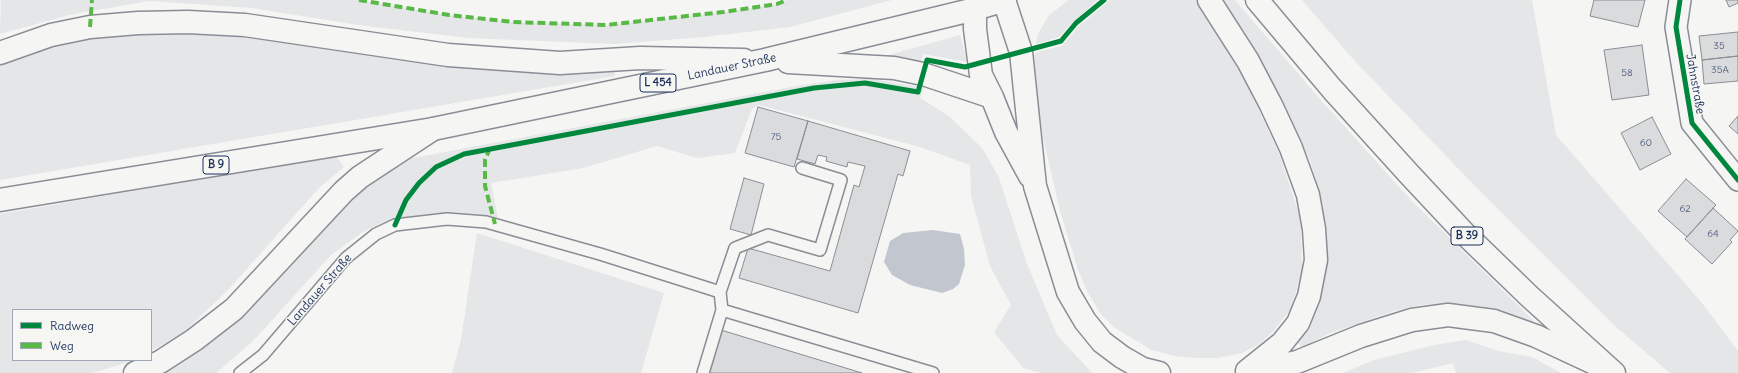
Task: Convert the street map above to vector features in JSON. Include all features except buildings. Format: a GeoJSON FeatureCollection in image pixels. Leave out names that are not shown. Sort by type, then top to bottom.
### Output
{"type":"FeatureCollection","features":[{"type":"Feature","properties":{"kind":"main road"},"geometry":{"type":"LineString","coordinates":[[1004,0],[1021,52],[1035,186]]}},
{"type":"Feature","properties":{"kind":"main road","name":"Landauer Straße"},"geometry":{"type":"LineString","coordinates":[[433,129],[765,60],[975,9],[1004,0]]}},
{"type":"Feature","properties":{"kind":"main road"},"geometry":{"type":"LineString","coordinates":[[1210,0],[1248,61],[1272,105],[1291,148],[1308,195],[1314,229],[1316,260],[1309,296],[1298,323],[1282,343],[1244,372]]}},
{"type":"Feature","properties":{"kind":"main road","name":"B 39"},"geometry":{"type":"LineString","coordinates":[[1256,0],[1332,89],[1466,235],[1613,373]]}},
{"type":"Feature","properties":{"kind":"main road"},"geometry":{"type":"LineString","coordinates":[[975,9],[975,28],[981,75],[992,97],[1006,132],[1035,186],[1068,292],[1085,321],[1102,342],[1122,358],[1143,369],[1159,373]]}},
{"type":"Feature","properties":{"kind":"main road"},"geometry":{"type":"LineString","coordinates":[[0,53],[51,35],[90,27],[138,23],[188,22],[245,25],[448,55],[560,63],[640,58],[765,60],[894,68],[923,74],[992,97]]}},
{"type":"Feature","properties":{"kind":"main road"},"geometry":{"type":"LineString","coordinates":[[135,373],[160,362],[194,340],[234,308],[344,190],[360,177],[433,129]]}},
{"type":"Feature","properties":{"kind":"main road","name":"B 9"},"geometry":{"type":"LineString","coordinates":[[0,200],[433,129]]}},
{"type":"Feature","properties":{"kind":"main road"},"geometry":{"type":"LineString","coordinates":[[1244,372],[1297,362],[1361,336],[1412,320],[1448,315],[1494,321],[1536,336],[1613,373]]}},
{"type":"Feature","properties":{"kind":"street","name":"Jahnstraße"},"geometry":{"type":"LineString","coordinates":[[1680,0],[1676,27],[1692,123],[1738,180]]}},
{"type":"Feature","properties":{"kind":"lane"},"geometry":{"type":"LineString","coordinates":[[703,373],[722,310],[720,292],[735,248],[768,235],[820,250],[841,180],[802,168]]}},
{"type":"Feature","properties":{"kind":"lane","name":"Landauer Straße"},"geometry":{"type":"LineString","coordinates":[[240,373],[263,355],[346,258],[376,234],[395,225],[447,219],[486,222],[689,281],[720,292]]}},
{"type":"Feature","properties":{"kind":"lane"},"geometry":{"type":"LineString","coordinates":[[722,310],[933,373]]}},
{"type":"Feature","properties":{"kind":"shaded area"},"geometry":{"type":"Polygon","coordinates":[[[1,0],[359,0],[449,15],[513,22],[606,25],[723,12],[777,4],[787,0],[892,0],[790,27],[703,37],[615,44],[468,38],[358,25],[252,8],[149,1],[69,15],[0,34],[1,0]]]}},
{"type":"Feature","properties":{"kind":"shaded area"},"geometry":{"type":"Polygon","coordinates":[[[1069,0],[1098,0],[1075,20],[1059,37],[1036,44],[1038,34],[1049,15],[1069,0]]]}},
{"type":"Feature","properties":{"kind":"shaded area"},"geometry":{"type":"Polygon","coordinates":[[[1110,0],[1196,0],[1246,82],[1280,156],[1301,220],[1302,269],[1291,309],[1271,334],[1258,345],[1242,353],[1218,358],[1196,358],[1175,356],[1152,350],[1115,328],[1100,313],[1088,293],[1078,270],[1060,211],[1042,133],[1037,107],[1034,56],[1037,52],[1062,46],[1078,27],[1110,0]]]}},
{"type":"Feature","properties":{"kind":"shaded area"},"geometry":{"type":"Polygon","coordinates":[[[1223,0],[1235,0],[1320,99],[1411,200],[1534,321],[1531,323],[1510,314],[1484,307],[1453,303],[1421,305],[1394,311],[1328,334],[1302,348],[1298,343],[1310,324],[1319,301],[1326,269],[1326,233],[1321,198],[1310,160],[1288,112],[1245,33],[1223,0]]]}},
{"type":"Feature","properties":{"kind":"shaded area"},"geometry":{"type":"Polygon","coordinates":[[[1302,0],[1532,0],[1556,135],[1702,303],[1738,351],[1738,373],[1670,373],[1615,326],[1473,184],[1353,59],[1302,0]]]}},
{"type":"Feature","properties":{"kind":"shaded area"},"geometry":{"type":"Polygon","coordinates":[[[121,32],[201,33],[277,41],[418,61],[614,68],[615,76],[0,180],[0,62],[71,41],[121,32]]]}},
{"type":"Feature","properties":{"kind":"shaded area"},"geometry":{"type":"Polygon","coordinates":[[[960,35],[967,62],[923,54],[920,64],[889,60],[889,55],[960,35]]]}},
{"type":"Feature","properties":{"kind":"shaded area"},"geometry":{"type":"Polygon","coordinates":[[[873,79],[924,88],[920,98],[949,116],[983,149],[999,178],[1027,264],[1057,335],[1092,373],[1041,373],[1023,368],[994,332],[1011,305],[990,266],[971,196],[970,165],[920,147],[759,105],[752,109],[735,153],[697,158],[657,146],[583,168],[491,183],[498,218],[453,213],[406,217],[381,223],[363,232],[331,255],[253,341],[216,373],[161,373],[223,332],[307,240],[357,192],[413,158],[802,85],[836,80],[873,79]]]}},
{"type":"Feature","properties":{"kind":"shaded area"},"geometry":{"type":"Polygon","coordinates":[[[336,156],[344,167],[319,188],[228,290],[184,332],[152,350],[152,309],[12,309],[12,361],[132,361],[92,373],[0,373],[0,214],[336,156]]]}},
{"type":"Feature","properties":{"kind":"shaded area"},"geometry":{"type":"Polygon","coordinates":[[[933,230],[960,234],[964,249],[965,265],[959,284],[953,289],[942,293],[910,285],[892,275],[884,262],[890,241],[903,233],[933,230]]]}},
{"type":"Feature","properties":{"kind":"shaded area"},"geometry":{"type":"Polygon","coordinates":[[[477,233],[664,293],[641,373],[452,373],[461,340],[477,233]]]}},
{"type":"Feature","properties":{"kind":"shaded area"},"geometry":{"type":"Polygon","coordinates":[[[1466,340],[1498,351],[1532,357],[1561,373],[1456,373],[1453,363],[1412,373],[1343,373],[1374,360],[1434,345],[1466,340]]]}},
{"type":"Feature","properties":{"kind":"marked path"},"geometry":{"type":"LineString","coordinates":[[90,27],[92,0]]}},
{"type":"Feature","properties":{"kind":"marked path"},"geometry":{"type":"LineString","coordinates":[[359,0],[449,15],[513,22],[606,25],[723,12],[777,4],[787,0]]}},
{"type":"Feature","properties":{"kind":"marked path"},"geometry":{"type":"LineString","coordinates":[[490,148],[485,160],[485,186],[495,224]]}},
{"type":"Feature","properties":{"kind":"cycle path"},"geometry":{"type":"LineString","coordinates":[[395,225],[406,200],[419,183],[436,167],[464,154],[814,88],[865,83],[918,92],[927,60],[965,67],[1061,41],[1076,23],[1104,0]]}},
{"type":"Feature","properties":{"kind":"cycle path"},"geometry":{"type":"LineString","coordinates":[[1680,0],[1676,27],[1692,123],[1738,180]]}}]}
